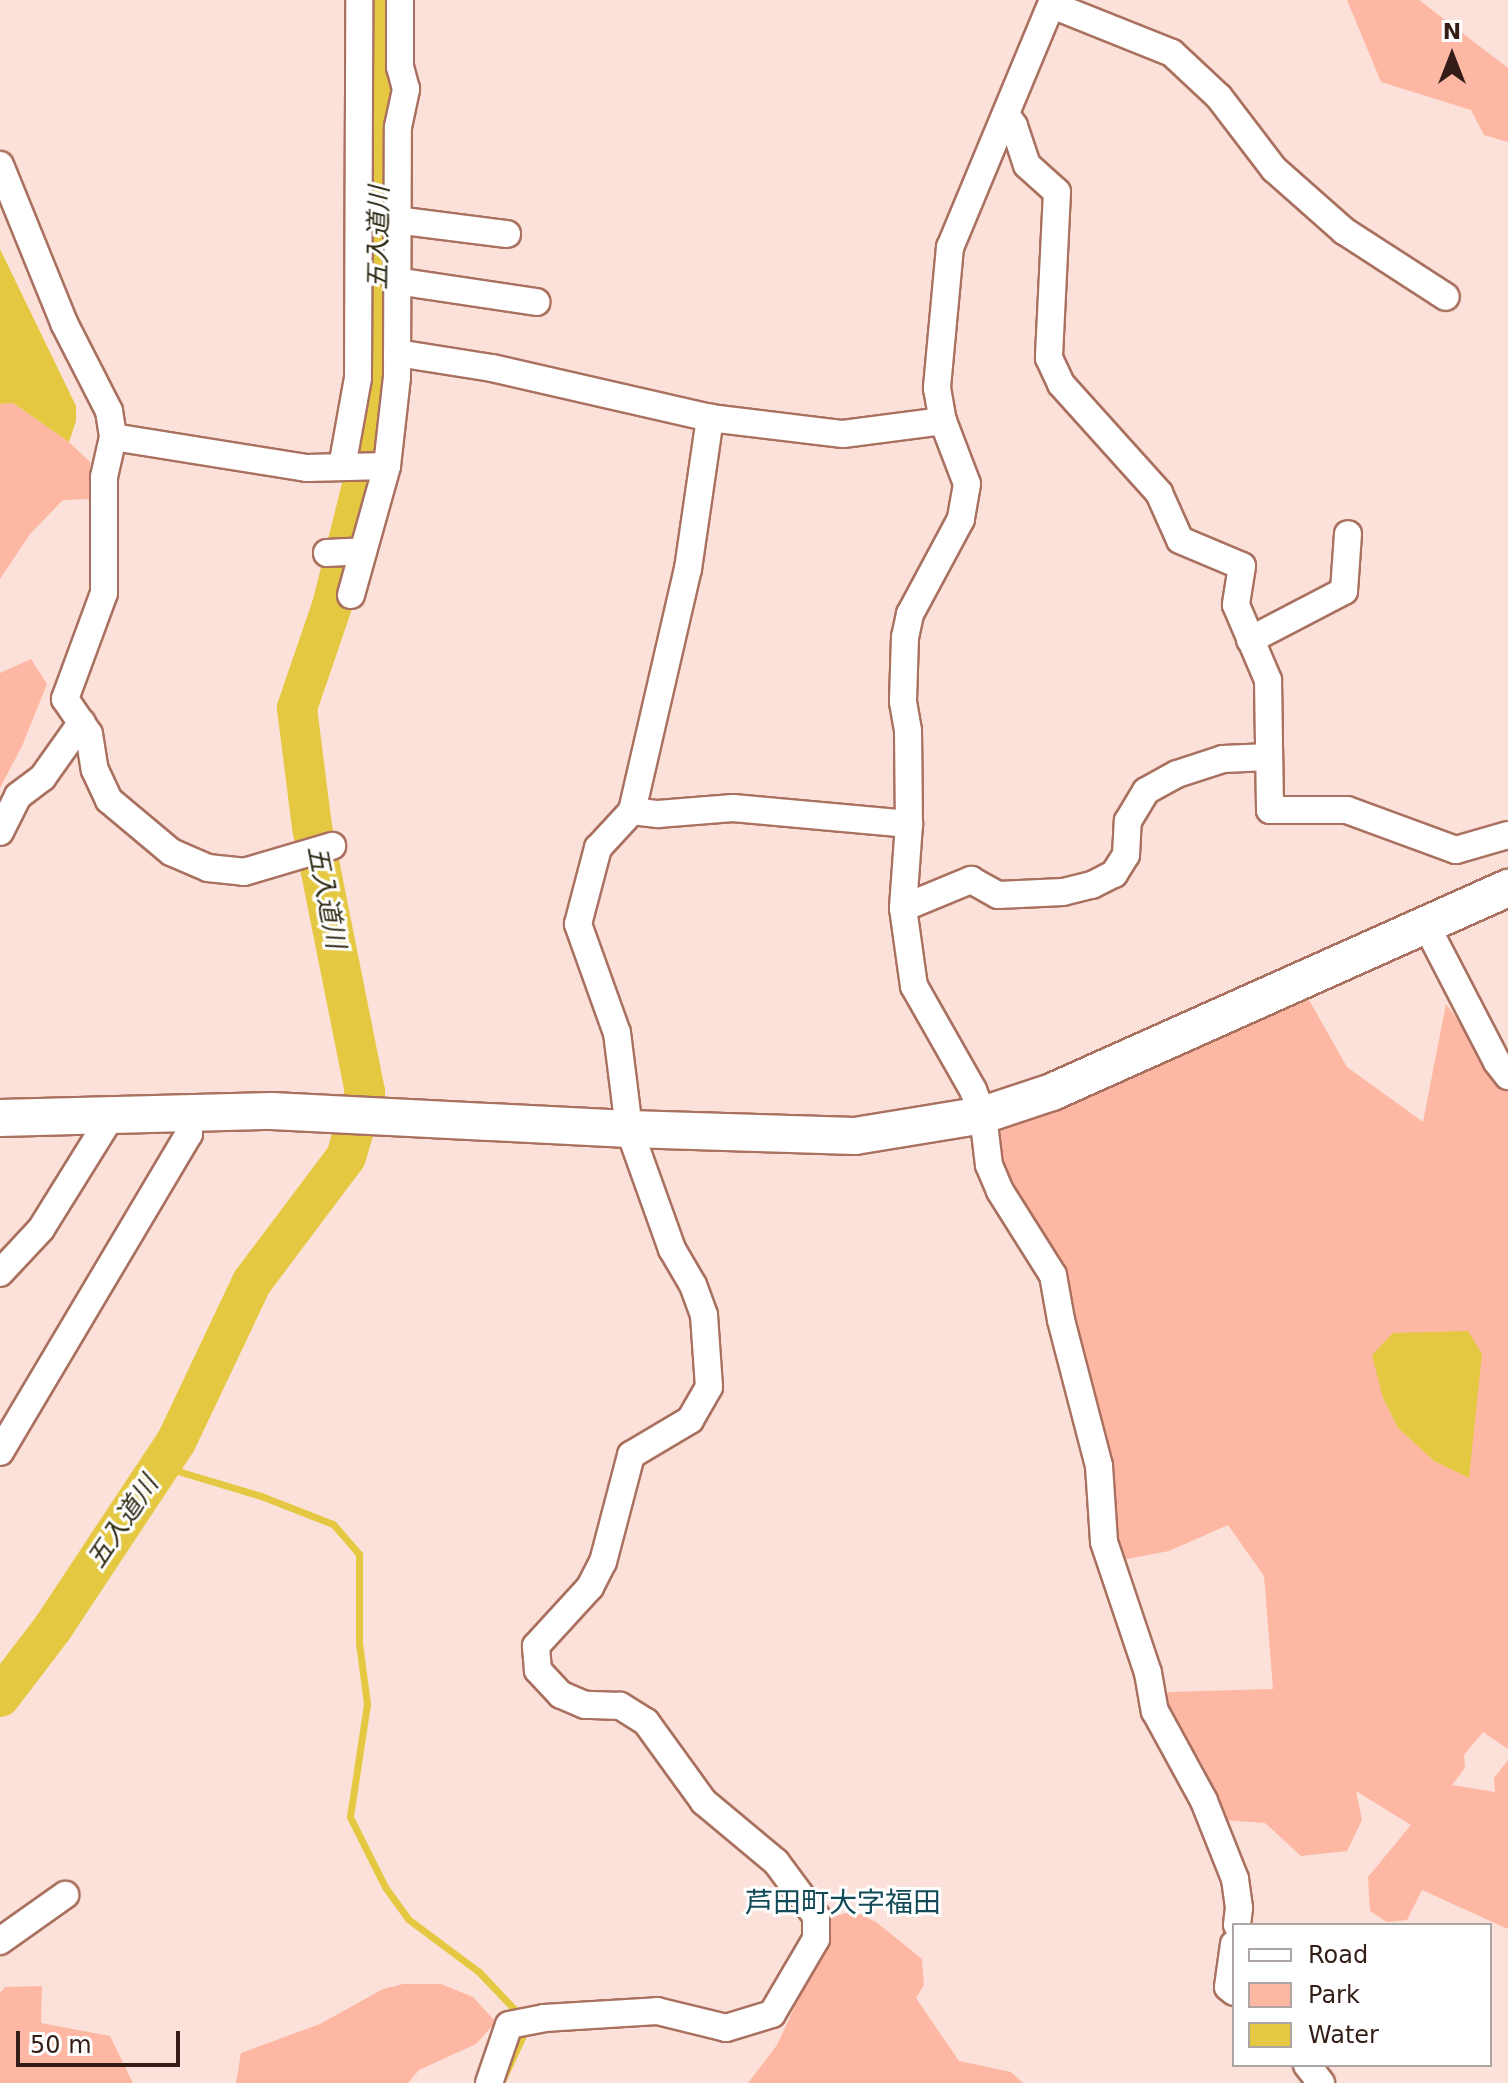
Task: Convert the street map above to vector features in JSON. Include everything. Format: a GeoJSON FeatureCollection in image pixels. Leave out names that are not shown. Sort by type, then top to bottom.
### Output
{"type":"FeatureCollection","features":[{"type":"Feature","properties":{"kind":"street"},"geometry":{"type":"LineString","coordinates":[[342,467],[358,378],[359,0]]}},
{"type":"Feature","properties":{"kind":"street"},"geometry":{"type":"LineString","coordinates":[[351,595],[387,466],[397,365],[395,218],[398,127],[406,89],[400,67],[400,0]]}},
{"type":"Feature","properties":{"kind":"street"},"geometry":{"type":"LineString","coordinates":[[1237,1923],[1239,1908],[1235,1879],[1204,1801],[1155,1711],[1148,1673],[1104,1542],[1099,1466],[1061,1320],[1053,1275],[1000,1191],[989,1165],[983,1115],[973,1090],[914,986],[903,908],[909,824],[908,731],[903,702],[905,637],[910,614],[961,519],[967,484],[943,421],[937,388],[950,247],[1052,2],[1172,53],[1219,97],[1274,169],[1344,231],[1446,297]]}},
{"type":"Feature","properties":{"kind":"street"},"geometry":{"type":"LineString","coordinates":[[1007,116],[1014,126],[1027,165],[1057,192],[1049,358],[1061,384],[1159,493],[1180,540],[1242,566],[1236,605],[1268,680],[1270,810],[1347,810],[1456,850],[1508,835]]}},
{"type":"Feature","properties":{"kind":"street"},"geometry":{"type":"LineString","coordinates":[[0,165],[64,323],[109,411],[113,437],[104,477],[104,593],[65,699],[89,734],[95,770],[109,800],[171,852],[208,868],[244,872],[332,846]]}},
{"type":"Feature","properties":{"kind":"street"},"geometry":{"type":"LineString","coordinates":[[359,218],[395,218],[507,234]]}},
{"type":"Feature","properties":{"kind":"street"},"geometry":{"type":"LineString","coordinates":[[396,281],[536,302]]}},
{"type":"Feature","properties":{"kind":"street"},"geometry":{"type":"LineString","coordinates":[[358,378],[397,365],[492,368],[710,418],[843,434],[943,421]]}},
{"type":"Feature","properties":{"kind":"street"},"geometry":{"type":"LineString","coordinates":[[489,2083],[509,2025],[544,2018],[657,2011],[726,2028],[772,2014],[816,1939],[816,1916],[776,1862],[704,1802],[646,1722],[620,1706],[585,1705],[561,1695],[538,1670],[536,1646],[590,1587],[603,1562],[631,1455],[690,1420],[709,1387],[704,1315],[693,1285],[672,1249],[629,1129],[617,1033],[578,924],[598,848],[632,811],[688,569],[710,418]]}},
{"type":"Feature","properties":{"kind":"street"},"geometry":{"type":"LineString","coordinates":[[113,437],[307,468],[387,466]]}},
{"type":"Feature","properties":{"kind":"street"},"geometry":{"type":"LineString","coordinates":[[1250,640],[1344,591],[1348,534]]}},
{"type":"Feature","properties":{"kind":"street"},"geometry":{"type":"LineString","coordinates":[[327,553],[363,551]]}},
{"type":"Feature","properties":{"kind":"street"},"geometry":{"type":"LineString","coordinates":[[0,832],[18,796],[43,777],[82,722]]}},
{"type":"Feature","properties":{"kind":"street"},"geometry":{"type":"LineString","coordinates":[[903,908],[971,880],[998,895],[1063,892],[1092,885],[1114,874],[1126,855],[1128,821],[1146,791],[1177,774],[1223,759],[1269,757]]}},
{"type":"Feature","properties":{"kind":"street"},"geometry":{"type":"LineString","coordinates":[[632,811],[658,814],[733,808],[909,824]]}},
{"type":"Feature","properties":{"kind":"street"},"geometry":{"type":"LineString","coordinates":[[0,1118],[188,1113],[381,1114],[629,1129],[855,1136],[983,1115],[1052,1092],[1508,888]]}},
{"type":"Feature","properties":{"kind":"street"},"geometry":{"type":"LineString","coordinates":[[1426,925],[1497,1062],[1508,1076]]}},
{"type":"Feature","properties":{"kind":"street"},"geometry":{"type":"LineString","coordinates":[[0,1452],[189,1134],[188,1113]]}},
{"type":"Feature","properties":{"kind":"street"},"geometry":{"type":"LineString","coordinates":[[0,1273],[41,1229],[112,1115]]}},
{"type":"Feature","properties":{"kind":"street"},"geometry":{"type":"LineString","coordinates":[[0,1941],[65,1895]]}},
{"type":"Feature","properties":{"kind":"street"},"geometry":{"type":"LineString","coordinates":[[1232,1958],[1228,1987],[1232,1990]]}},
{"type":"Feature","properties":{"kind":"street"},"geometry":{"type":"LineString","coordinates":[[1309,2067],[1321,2083]]}},
{"type":"Feature","properties":{"kind":"green space"},"geometry":{"type":"Polygon","coordinates":[[[1347,0],[1419,0],[1508,68],[1508,142],[1484,135],[1471,110],[1381,82],[1347,0]]]}},
{"type":"Feature","properties":{"kind":"green space"},"geometry":{"type":"Polygon","coordinates":[[[13,403],[69,442],[90,462],[91,499],[63,500],[30,534],[0,579],[0,404],[13,403]]]}},
{"type":"Feature","properties":{"kind":"green space"},"geometry":{"type":"Polygon","coordinates":[[[31,659],[47,684],[22,746],[0,788],[0,673],[31,659]]]}},
{"type":"Feature","properties":{"kind":"green space"},"geometry":{"type":"Polygon","coordinates":[[[1309,1000],[1347,1067],[1423,1122],[1446,1004],[1508,1089],[1508,1749],[1483,1732],[1464,1755],[1465,1768],[1452,1785],[1495,1792],[1494,1778],[1508,1760],[1508,1929],[1422,1890],[1407,1920],[1387,1922],[1370,1911],[1368,1877],[1411,1825],[1356,1791],[1362,1820],[1347,1851],[1301,1856],[1265,1823],[1222,1820],[1204,1767],[1161,1698],[1169,1692],[1273,1689],[1264,1576],[1228,1525],[1169,1551],[1122,1560],[1111,1477],[1071,1324],[999,1169],[1001,1122],[1129,1076],[1309,1000]],[[1383,1398],[1398,1428],[1434,1461],[1469,1477],[1383,1398]]]}},
{"type":"Feature","properties":{"kind":"green space"},"geometry":{"type":"Polygon","coordinates":[[[853,1911],[876,1922],[922,1959],[924,1985],[916,1998],[959,2061],[1011,2072],[1023,2083],[748,2083],[777,2045],[822,1948],[826,1919],[853,1911]]]}},
{"type":"Feature","properties":{"kind":"green space"},"geometry":{"type":"Polygon","coordinates":[[[403,1984],[441,1984],[473,1997],[496,2022],[476,2044],[419,2070],[408,2083],[236,2083],[241,2053],[320,2024],[383,1989],[403,1984]]]}},
{"type":"Feature","properties":{"kind":"green space"},"geometry":{"type":"Polygon","coordinates":[[[42,1986],[41,2023],[110,2036],[133,2083],[0,2083],[0,1993],[5,1987],[42,1986]]]}},
{"type":"Feature","properties":{"kind":"water"},"geometry":{"type":"Polygon","coordinates":[[[0,249],[76,406],[76,421],[69,442],[13,403],[0,404],[0,249]]]}},
{"type":"Feature","properties":{"kind":"water"},"geometry":{"type":"Polygon","coordinates":[[[1468,1331],[1482,1354],[1469,1478],[1434,1461],[1398,1428],[1383,1398],[1372,1355],[1393,1333],[1468,1331]]]}},
{"type":"Feature","properties":{"kind":"waterway","name":"五入道川"},"geometry":{"type":"LineString","coordinates":[[0,1697],[52,1629],[176,1442],[252,1282],[346,1157],[365,1092],[312,827],[297,708],[332,606],[375,434],[384,0]]}},
{"type":"Feature","properties":{"kind":"waterway"},"geometry":{"type":"LineString","coordinates":[[161,1466],[261,1496],[333,1524],[359,1554],[359,1643],[367,1704],[350,1817],[385,1887],[408,1919],[479,1972],[516,2011],[525,2031],[502,2081]]}},
{"type":"Feature","properties":{"kind":"district","name":"芦田町大字福田"},"geometry":{"type":"Point","coordinates":[843,1903]}}]}
